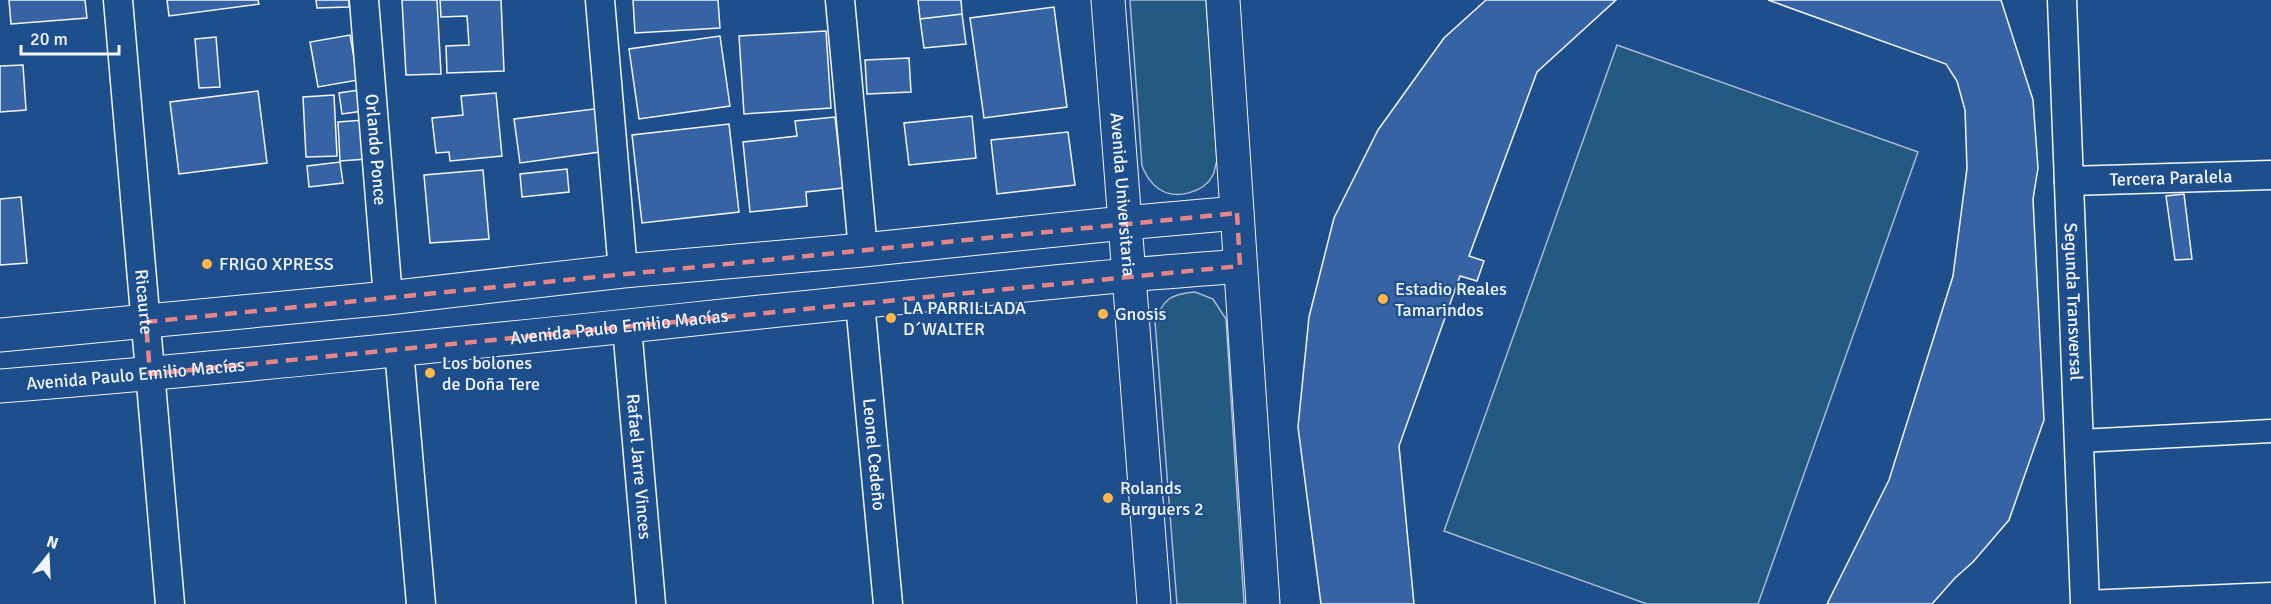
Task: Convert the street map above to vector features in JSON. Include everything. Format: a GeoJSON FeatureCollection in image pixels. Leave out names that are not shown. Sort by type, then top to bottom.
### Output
{"type":"FeatureCollection","features":[{"type":"Feature","properties":{"kind":"main road","name":"Avenida Universitaria"},"geometry":{"type":"LineString","coordinates":[[1108,0],[1110,225],[1154,604]]}},
{"type":"Feature","properties":{"kind":"main road"},"geometry":{"type":"LineString","coordinates":[[1223,0],[1263,604]]}},
{"type":"Feature","properties":{"kind":"main road"},"geometry":{"type":"LineString","coordinates":[[0,335],[388,298],[623,271],[1237,213]]}},
{"type":"Feature","properties":{"kind":"main road","name":"Avenida Paulo Emilio Macías"},"geometry":{"type":"LineString","coordinates":[[0,386],[399,350],[1240,266]]}},
{"type":"Feature","properties":{"kind":"street","name":"Ricaurte"},"geometry":{"type":"LineString","coordinates":[[118,0],[170,604]]}},
{"type":"Feature","properties":{"kind":"street","name":"Orlando Ponce"},"geometry":{"type":"LineString","coordinates":[[364,0],[388,298]]}},
{"type":"Feature","properties":{"kind":"street"},"geometry":{"type":"LineString","coordinates":[[600,0],[623,271]]}},
{"type":"Feature","properties":{"kind":"street"},"geometry":{"type":"LineString","coordinates":[[840,0],[863,250]]}},
{"type":"Feature","properties":{"kind":"street","name":"Segunda Transversal"},"geometry":{"type":"LineString","coordinates":[[2062,0],[2085,603]]}},
{"type":"Feature","properties":{"kind":"street","name":"Tercera Paralela"},"geometry":{"type":"LineString","coordinates":[[2069,181],[2271,175]]}},
{"type":"Feature","properties":{"kind":"street","name":"Leonel Cedeño"},"geometry":{"type":"LineString","coordinates":[[860,303],[888,604]]}},
{"type":"Feature","properties":{"kind":"street","name":"Rafael Jarre Vinces"},"geometry":{"type":"LineString","coordinates":[[627,327],[651,604]]}},
{"type":"Feature","properties":{"kind":"street"},"geometry":{"type":"LineString","coordinates":[[399,350],[421,604]]}},
{"type":"Feature","properties":{"kind":"street"},"geometry":{"type":"LineString","coordinates":[[2080,441],[2271,431]]}},
{"type":"Feature","properties":{"kind":"street"},"geometry":{"type":"LineString","coordinates":[[2085,603],[2271,594]]}},
{"type":"Feature","properties":{"kind":"highlighted area"},"geometry":{"type":"Polygon","coordinates":[[[1237,213],[1240,266],[150,374],[146,322],[1237,213]]]}},
{"type":"Feature","properties":{"kind":"shaded area"},"geometry":{"type":"Polygon","coordinates":[[[1130,0],[1206,0],[1217,161],[1209,181],[1189,193],[1173,194],[1159,189],[1149,179],[1142,166],[1130,0]]]}},
{"type":"Feature","properties":{"kind":"shaded area"},"geometry":{"type":"Polygon","coordinates":[[[1617,45],[1918,152],[1758,604],[1647,604],[1444,531],[1617,45]]]}},
{"type":"Feature","properties":{"kind":"shaded area"},"geometry":{"type":"Polygon","coordinates":[[[1195,292],[1213,299],[1226,319],[1244,604],[1177,604],[1155,321],[1169,299],[1179,294],[1195,292]]]}},
{"type":"Feature","properties":{"kind":"building"},"geometry":{"type":"Polygon","coordinates":[[[9,0],[85,0],[87,18],[11,24],[9,0]]]}},
{"type":"Feature","properties":{"kind":"building"},"geometry":{"type":"Polygon","coordinates":[[[167,0],[258,0],[259,4],[169,16],[167,0]]]}},
{"type":"Feature","properties":{"kind":"building"},"geometry":{"type":"Polygon","coordinates":[[[316,0],[349,0],[349,7],[317,8],[316,0]]]}},
{"type":"Feature","properties":{"kind":"building"},"geometry":{"type":"Polygon","coordinates":[[[402,0],[437,0],[441,74],[406,75],[402,0]]]}},
{"type":"Feature","properties":{"kind":"building"},"geometry":{"type":"Polygon","coordinates":[[[440,0],[501,0],[504,71],[447,73],[446,46],[469,45],[467,16],[441,17],[440,0]]]}},
{"type":"Feature","properties":{"kind":"building"},"geometry":{"type":"Polygon","coordinates":[[[633,0],[718,0],[720,28],[635,33],[633,0]]]}},
{"type":"Feature","properties":{"kind":"building"},"geometry":{"type":"Polygon","coordinates":[[[918,0],[961,0],[962,14],[920,19],[918,0]]]}},
{"type":"Feature","properties":{"kind":"building","name":"Estadio Reales Tamarindos"},"geometry":{"type":"Polygon","coordinates":[[[1486,0],[1616,0],[1537,72],[1469,256],[1484,261],[1477,281],[1460,276],[1399,446],[1414,604],[1321,604],[1298,427],[1309,317],[1334,218],[1378,130],[1444,38],[1486,0]]]}},
{"type":"Feature","properties":{"kind":"building"},"geometry":{"type":"Polygon","coordinates":[[[1768,0],[2001,0],[2033,100],[2038,168],[2033,199],[2044,420],[2009,520],[1973,562],[1932,604],[1827,604],[1889,480],[1953,276],[1967,168],[1965,110],[1957,81],[1946,64],[1768,0]]]}},
{"type":"Feature","properties":{"kind":"building"},"geometry":{"type":"Polygon","coordinates":[[[1054,7],[1067,107],[984,118],[970,18],[1054,7]]]}},
{"type":"Feature","properties":{"kind":"building"},"geometry":{"type":"Polygon","coordinates":[[[962,14],[966,44],[924,48],[920,19],[962,14]]]}},
{"type":"Feature","properties":{"kind":"building"},"geometry":{"type":"Polygon","coordinates":[[[826,31],[831,108],[744,114],[739,36],[826,31]]]}},
{"type":"Feature","properties":{"kind":"building"},"geometry":{"type":"Polygon","coordinates":[[[350,35],[358,80],[318,87],[310,42],[350,35]]]}},
{"type":"Feature","properties":{"kind":"building"},"geometry":{"type":"Polygon","coordinates":[[[720,36],[730,106],[639,119],[629,49],[720,36]]]}},
{"type":"Feature","properties":{"kind":"building"},"geometry":{"type":"Polygon","coordinates":[[[216,37],[220,87],[199,88],[195,39],[216,37]]]}},
{"type":"Feature","properties":{"kind":"building"},"geometry":{"type":"Polygon","coordinates":[[[909,58],[911,92],[867,94],[865,60],[909,58]]]}},
{"type":"Feature","properties":{"kind":"building"},"geometry":{"type":"Polygon","coordinates":[[[23,65],[26,110],[0,112],[0,66],[23,65]]]}},
{"type":"Feature","properties":{"kind":"building"},"geometry":{"type":"Polygon","coordinates":[[[359,90],[363,111],[342,114],[339,93],[359,90]]]}},
{"type":"Feature","properties":{"kind":"building"},"geometry":{"type":"Polygon","coordinates":[[[258,91],[267,163],[179,174],[170,102],[258,91]]]}},
{"type":"Feature","properties":{"kind":"building"},"geometry":{"type":"Polygon","coordinates":[[[496,93],[502,156],[450,161],[449,152],[436,153],[432,118],[463,115],[461,96],[496,93]]]}},
{"type":"Feature","properties":{"kind":"building"},"geometry":{"type":"Polygon","coordinates":[[[334,95],[337,156],[306,157],[303,97],[334,95]]]}},
{"type":"Feature","properties":{"kind":"building"},"geometry":{"type":"Polygon","coordinates":[[[602,108],[607,151],[520,163],[514,119],[602,108]]]}},
{"type":"Feature","properties":{"kind":"building"},"geometry":{"type":"Polygon","coordinates":[[[972,116],[976,158],[909,165],[904,123],[972,116]]]}},
{"type":"Feature","properties":{"kind":"building"},"geometry":{"type":"Polygon","coordinates":[[[835,117],[843,188],[806,192],[807,206],[750,212],[743,142],[797,136],[795,121],[835,117]]]}},
{"type":"Feature","properties":{"kind":"building"},"geometry":{"type":"Polygon","coordinates":[[[364,120],[367,159],[340,161],[338,122],[364,120]]]}},
{"type":"Feature","properties":{"kind":"building"},"geometry":{"type":"Polygon","coordinates":[[[729,124],[739,212],[642,223],[632,135],[729,124]]]}},
{"type":"Feature","properties":{"kind":"building"},"geometry":{"type":"Polygon","coordinates":[[[1068,132],[1075,185],[997,194],[991,140],[1068,132]]]}},
{"type":"Feature","properties":{"kind":"building"},"geometry":{"type":"Polygon","coordinates":[[[340,162],[343,183],[309,187],[307,166],[340,162]]]}},
{"type":"Feature","properties":{"kind":"building"},"geometry":{"type":"Polygon","coordinates":[[[567,169],[569,192],[522,197],[520,174],[567,169]]]}},
{"type":"Feature","properties":{"kind":"building"},"geometry":{"type":"Polygon","coordinates":[[[483,170],[489,239],[430,243],[424,175],[483,170]]]}},
{"type":"Feature","properties":{"kind":"building"},"geometry":{"type":"Polygon","coordinates":[[[2184,194],[2192,259],[2175,260],[2166,196],[2184,194]]]}},
{"type":"Feature","properties":{"kind":"building"},"geometry":{"type":"Polygon","coordinates":[[[21,197],[27,263],[0,265],[0,199],[21,197]]]}},
{"type":"Feature","properties":{"kind":"place","name":"FRIGO XPRESS"},"geometry":{"type":"Point","coordinates":[207,264]}},
{"type":"Feature","properties":{"kind":"place","name":"Estadio Reales Tamarindos"},"geometry":{"type":"Point","coordinates":[1383,299]}},
{"type":"Feature","properties":{"kind":"place","name":"Gnosis"},"geometry":{"type":"Point","coordinates":[1103,314]}},
{"type":"Feature","properties":{"kind":"place","name":"LA PARRILLADA D´WALTER"},"geometry":{"type":"Point","coordinates":[891,318]}},
{"type":"Feature","properties":{"kind":"place","name":"Los bolones de Doña Tere"},"geometry":{"type":"Point","coordinates":[430,373]}},
{"type":"Feature","properties":{"kind":"place","name":"Rolands Burguers 2"},"geometry":{"type":"Point","coordinates":[1108,498]}}]}
